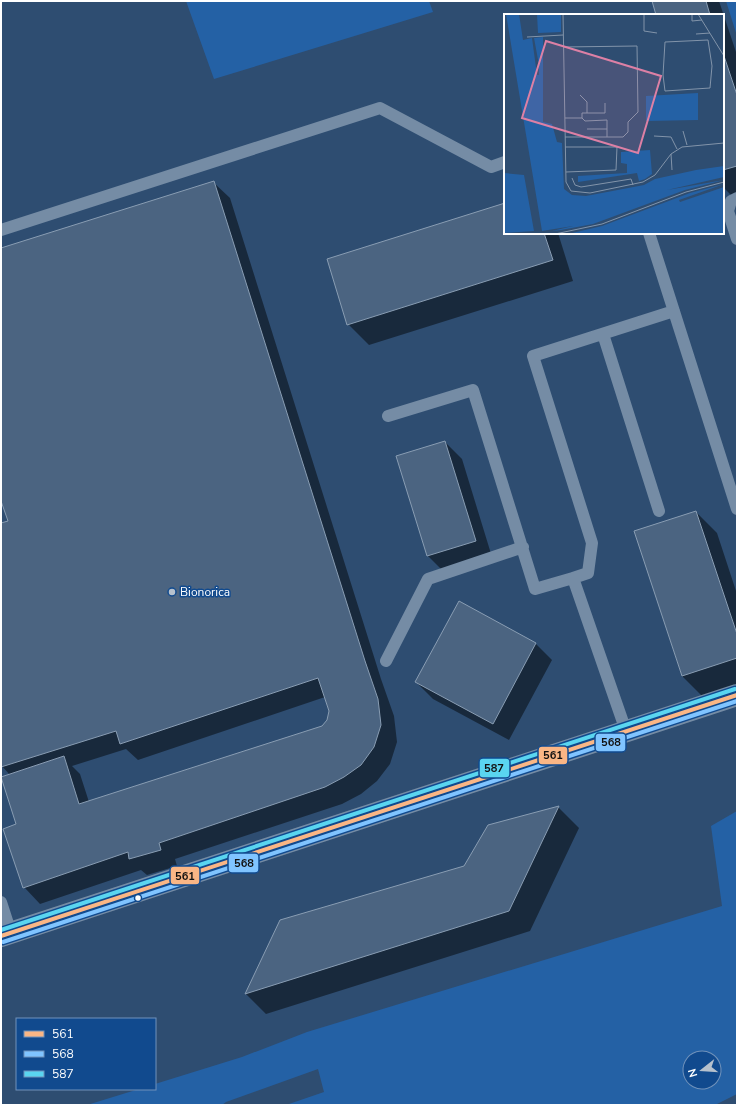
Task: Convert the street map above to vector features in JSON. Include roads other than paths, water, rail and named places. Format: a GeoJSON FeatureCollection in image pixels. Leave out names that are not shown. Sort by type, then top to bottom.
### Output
{"type":"FeatureCollection","features":[{"type":"Feature","properties":{"kind":"street"},"geometry":{"type":"LineString","coordinates":[[6,934],[737,695]]}},
{"type":"Feature","properties":{"kind":"lane"},"geometry":{"type":"LineString","coordinates":[[1,230],[380,108],[491,167],[504,162]]}},
{"type":"Feature","properties":{"kind":"lane"},"geometry":{"type":"LineString","coordinates":[[737,198],[731,201],[728,211],[737,239]]}},
{"type":"Feature","properties":{"kind":"lane"},"geometry":{"type":"LineString","coordinates":[[649,234],[737,509]]}},
{"type":"Feature","properties":{"kind":"lane"},"geometry":{"type":"LineString","coordinates":[[388,416],[473,390],[536,589],[588,573],[592,543],[533,356],[674,311]]}},
{"type":"Feature","properties":{"kind":"lane"},"geometry":{"type":"LineString","coordinates":[[603,334],[659,512]]}},
{"type":"Feature","properties":{"kind":"lane"},"geometry":{"type":"LineString","coordinates":[[386,661],[428,579],[523,547]]}},
{"type":"Feature","properties":{"kind":"lane"},"geometry":{"type":"LineString","coordinates":[[573,578],[626,731]]}},
{"type":"Feature","properties":{"kind":"lane"},"geometry":{"type":"LineString","coordinates":[[1,902],[6,934]]}},
{"type":"Feature","properties":{"kind":"place","name":"Bionorica"},"geometry":{"type":"Point","coordinates":[172,592]}}]}
